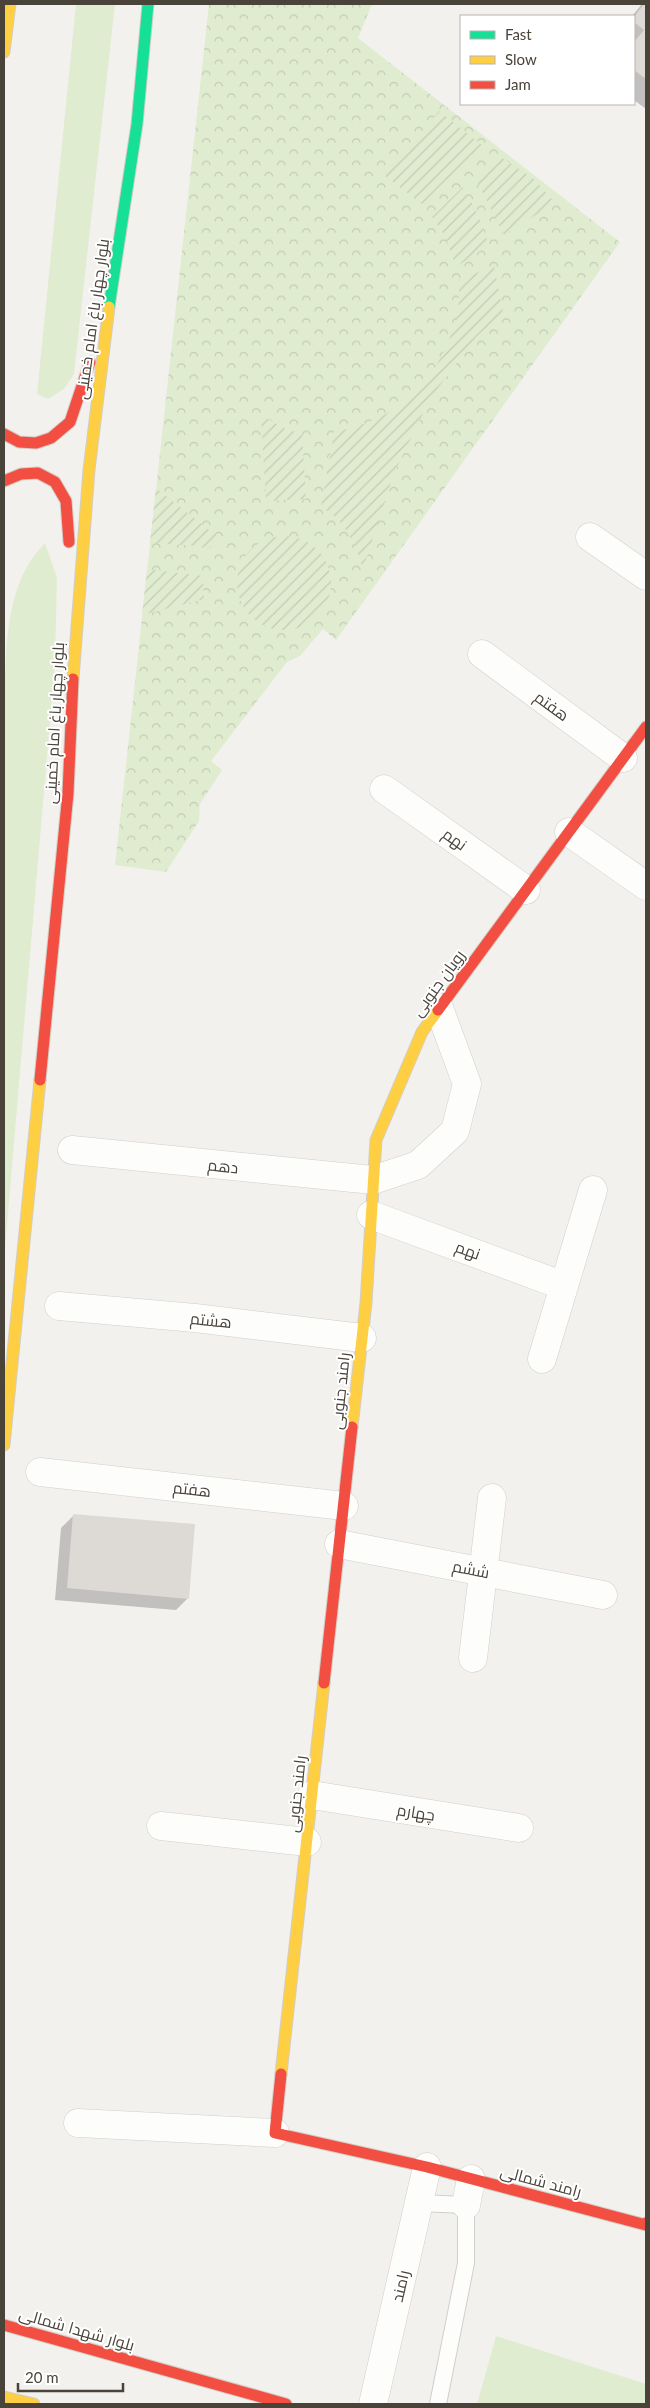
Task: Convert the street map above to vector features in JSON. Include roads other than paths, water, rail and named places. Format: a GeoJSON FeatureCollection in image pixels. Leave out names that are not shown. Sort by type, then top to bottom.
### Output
{"type":"FeatureCollection","features":[{"type":"Feature","properties":{"kind":"street"},"geometry":{"type":"LineString","coordinates":[[4,52],[10,4]]}},
{"type":"Feature","properties":{"kind":"street","name":"بلوار چهار باغ امام خمینی"},"geometry":{"type":"LineString","coordinates":[[4,1445],[68,793],[75,633],[89,470],[109,306],[137,124],[148,4]]}},
{"type":"Feature","properties":{"kind":"street"},"geometry":{"type":"LineString","coordinates":[[4,434],[19,442],[36,443],[51,438],[70,422],[109,306]]}},
{"type":"Feature","properties":{"kind":"street"},"geometry":{"type":"LineString","coordinates":[[4,481],[21,474],[38,473],[55,482],[66,501],[75,633]]}},
{"type":"Feature","properties":{"kind":"street"},"geometry":{"type":"LineString","coordinates":[[590,538],[646,576]]}},
{"type":"Feature","properties":{"kind":"street","name":"هفتم"},"geometry":{"type":"LineString","coordinates":[[482,654],[623,758]]}},
{"type":"Feature","properties":{"kind":"street","name":"رویان جنوبی"},"geometry":{"type":"LineString","coordinates":[[366,1303],[376,1140],[422,1032],[646,727]]}},
{"type":"Feature","properties":{"kind":"street","name":"نهم"},"geometry":{"type":"LineString","coordinates":[[384,789],[526,890]]}},
{"type":"Feature","properties":{"kind":"street"},"geometry":{"type":"LineString","coordinates":[[569,832],[646,886]]}},
{"type":"Feature","properties":{"kind":"street"},"geometry":{"type":"LineString","coordinates":[[373,1180],[418,1165],[455,1131],[467,1084],[439,1008]]}},
{"type":"Feature","properties":{"kind":"street","name":"دهم"},"geometry":{"type":"LineString","coordinates":[[72,1150],[373,1180]]}},
{"type":"Feature","properties":{"kind":"street"},"geometry":{"type":"LineString","coordinates":[[542,1359],[593,1190]]}},
{"type":"Feature","properties":{"kind":"street","name":"نهم"},"geometry":{"type":"LineString","coordinates":[[371,1215],[564,1286]]}},
{"type":"Feature","properties":{"kind":"street","name":"رامند جنوبی"},"geometry":{"type":"LineString","coordinates":[[275,2133],[366,1303]]}},
{"type":"Feature","properties":{"kind":"street","name":"هشتم"},"geometry":{"type":"LineString","coordinates":[[59,1306],[195,1318],[362,1338]]}},
{"type":"Feature","properties":{"kind":"street","name":"هفتم"},"geometry":{"type":"LineString","coordinates":[[40,1472],[344,1506]]}},
{"type":"Feature","properties":{"kind":"street"},"geometry":{"type":"LineString","coordinates":[[473,1658],[492,1498]]}},
{"type":"Feature","properties":{"kind":"street","name":"ششم"},"geometry":{"type":"LineString","coordinates":[[339,1544],[603,1595]]}},
{"type":"Feature","properties":{"kind":"street","name":"چهارم"},"geometry":{"type":"LineString","coordinates":[[312,1795],[519,1828]]}},
{"type":"Feature","properties":{"kind":"street"},"geometry":{"type":"LineString","coordinates":[[161,1826],[307,1842]]}},
{"type":"Feature","properties":{"kind":"street"},"geometry":{"type":"LineString","coordinates":[[78,2123],[275,2133],[427,2167]]}},
{"type":"Feature","properties":{"kind":"street","name":"رامند شمالی"},"geometry":{"type":"LineString","coordinates":[[427,2167],[469,2192],[646,2225]]}},
{"type":"Feature","properties":{"kind":"street","name":"رامند"},"geometry":{"type":"LineString","coordinates":[[373,2404],[427,2167]]}},
{"type":"Feature","properties":{"kind":"street","name":"بلوار شهدا شمالی"},"geometry":{"type":"LineString","coordinates":[[4,2325],[286,2404]]}},
{"type":"Feature","properties":{"kind":"street"},"geometry":{"type":"LineString","coordinates":[[4,2397],[34,2404]]}},
{"type":"Feature","properties":{"kind":"lane"},"geometry":{"type":"LineString","coordinates":[[419,2203],[469,2192],[466,2263],[438,2404]]}}]}
